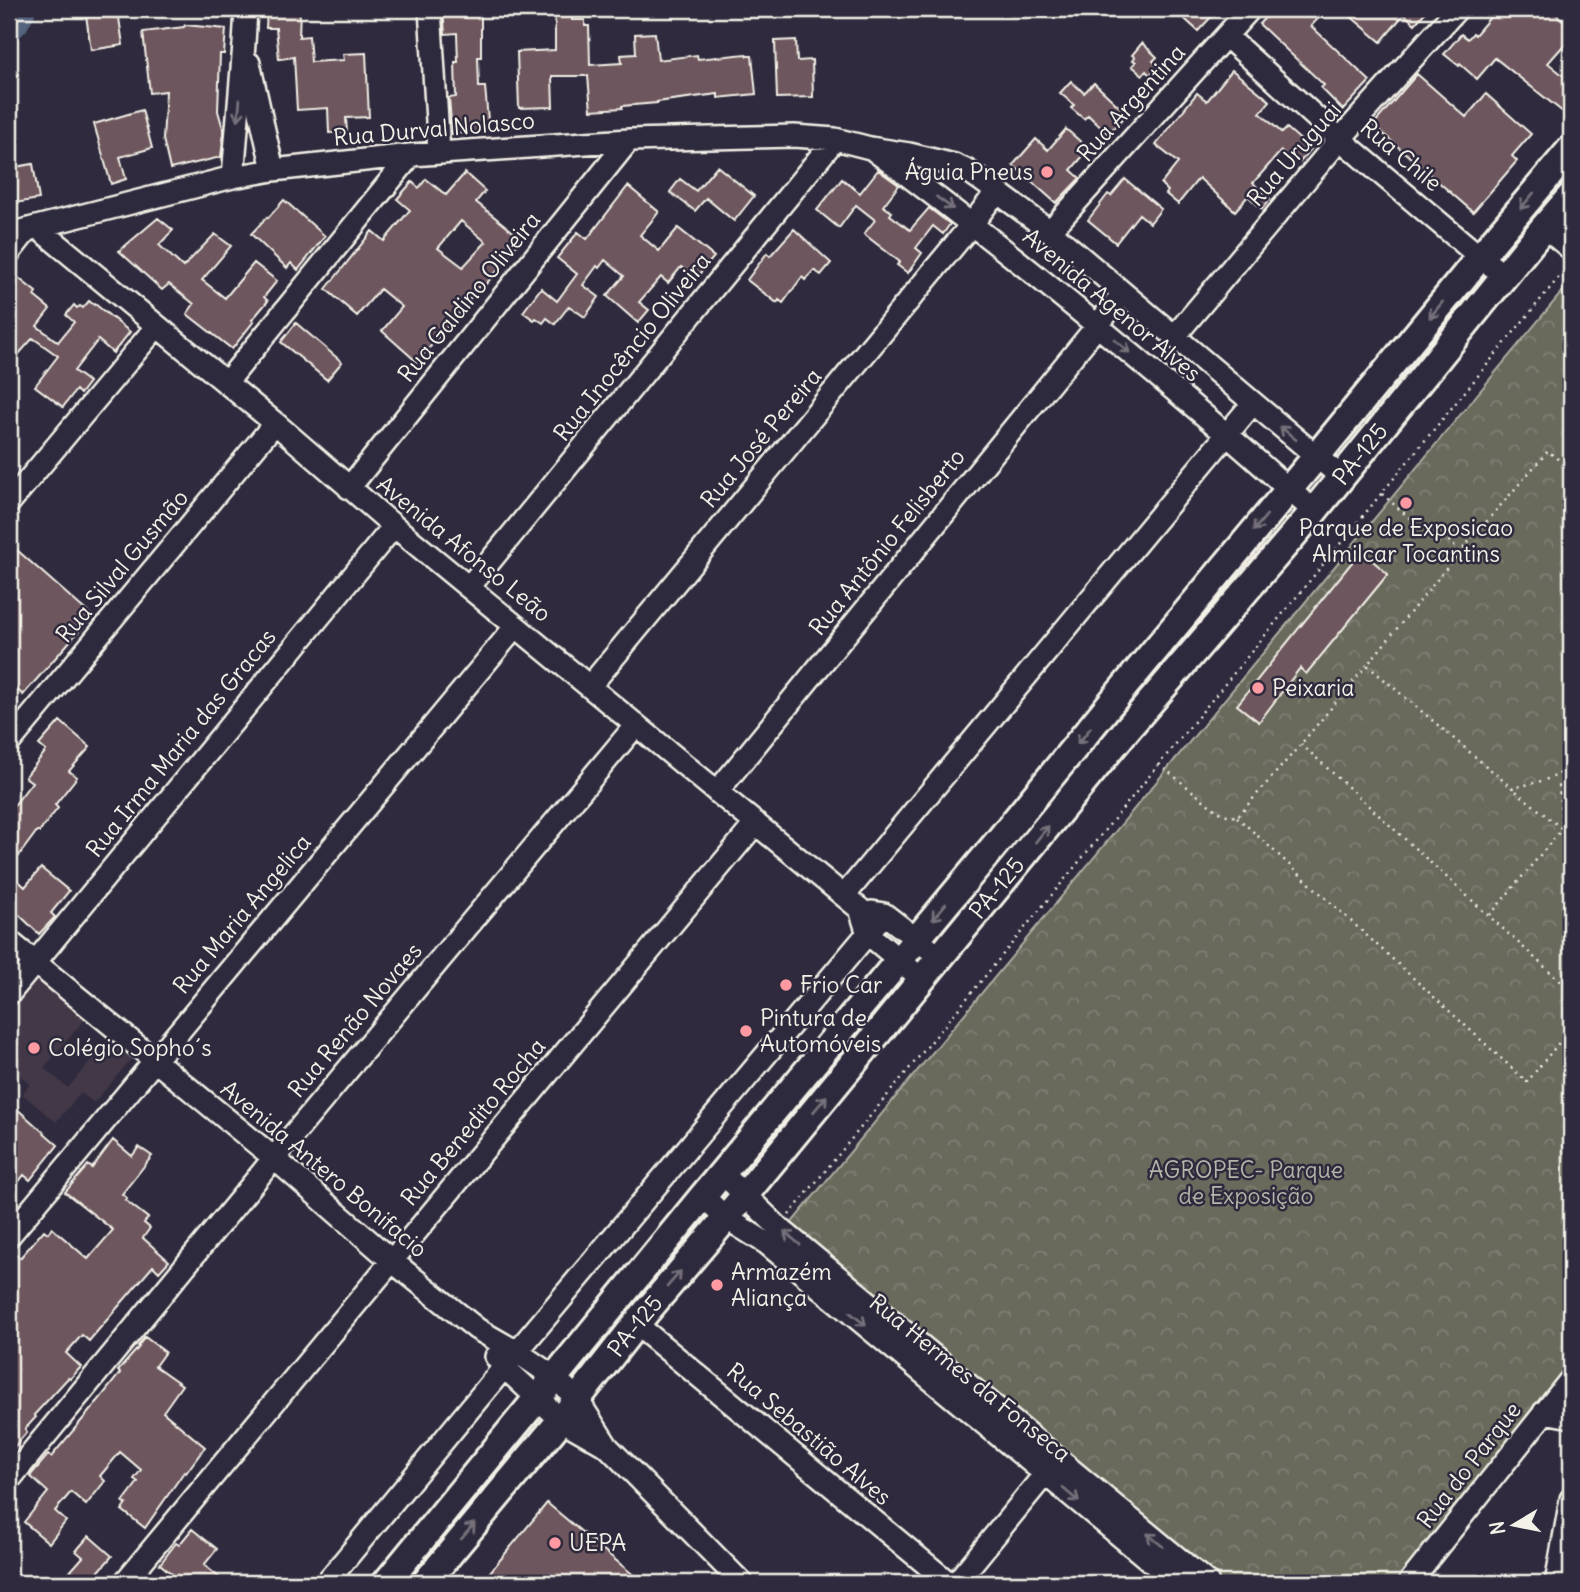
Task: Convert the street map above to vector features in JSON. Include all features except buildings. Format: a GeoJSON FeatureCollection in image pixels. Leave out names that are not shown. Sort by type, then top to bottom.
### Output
{"type":"FeatureCollection","features":[{"type":"Feature","properties":{"kind":"main road","name":"PA-125"},"geometry":{"type":"LineString","coordinates":[[386,1583],[722,1173],[1571,149]]}},
{"type":"Feature","properties":{"kind":"main road","name":"PA-125"},"geometry":{"type":"LineString","coordinates":[[425,1583],[561,1420],[635,1324],[923,980],[1128,728],[1314,511],[1544,227],[1569,204]]}},
{"type":"Feature","properties":{"kind":"main road"},"geometry":{"type":"LineString","coordinates":[[1105,710],[1128,728]]}},
{"type":"Feature","properties":{"kind":"main road"},"geometry":{"type":"LineString","coordinates":[[1000,839],[1022,859]]}},
{"type":"Feature","properties":{"kind":"street"},"geometry":{"type":"LineString","coordinates":[[233,177],[246,9]]}},
{"type":"Feature","properties":{"kind":"street"},"geometry":{"type":"LineString","coordinates":[[430,9],[439,153]]}},
{"type":"Feature","properties":{"kind":"street","name":"Rua Argentina"},"geometry":{"type":"LineString","coordinates":[[1050,231],[1250,9]]}},
{"type":"Feature","properties":{"kind":"street","name":"Rua Uruguai"},"geometry":{"type":"LineString","coordinates":[[1174,337],[1340,139],[1457,9]]}},
{"type":"Feature","properties":{"kind":"street","name":"Rua Chile"},"geometry":{"type":"LineString","coordinates":[[1226,36],[1340,139],[1505,276]]}},
{"type":"Feature","properties":{"kind":"street"},"geometry":{"type":"LineString","coordinates":[[244,44],[273,170]]}},
{"type":"Feature","properties":{"kind":"street","name":"Rua Durval Nolasco"},"geometry":{"type":"LineString","coordinates":[[25,230],[233,177],[273,170],[411,155],[629,140],[794,136],[835,139],[909,154],[968,171],[1050,231],[1341,477]]}},
{"type":"Feature","properties":{"kind":"street","name":"Rua Inocêncio Oliveira"},"geometry":{"type":"LineString","coordinates":[[469,587],[835,139]]}},
{"type":"Feature","properties":{"kind":"street","name":"Rua Galdino Oliveira"},"geometry":{"type":"LineString","coordinates":[[349,488],[629,140]]}},
{"type":"Feature","properties":{"kind":"street","name":"Avenida Agenor Alves"},"geometry":{"type":"LineString","coordinates":[[870,148],[972,225],[1097,326],[1314,511]]}},
{"type":"Feature","properties":{"kind":"street"},"geometry":{"type":"LineString","coordinates":[[226,383],[411,155]]}},
{"type":"Feature","properties":{"kind":"street","name":"Rua José Pereira"},"geometry":{"type":"LineString","coordinates":[[590,686],[972,225],[997,191]]}},
{"type":"Feature","properties":{"kind":"street"},"geometry":{"type":"LineString","coordinates":[[1544,227],[1570,257]]}},
{"type":"Feature","properties":{"kind":"street"},"geometry":{"type":"LineString","coordinates":[[9,253],[25,230]]}},
{"type":"Feature","properties":{"kind":"street","name":"Avenida Afonso Leão"},"geometry":{"type":"LineString","coordinates":[[25,230],[157,326],[394,526],[852,903],[884,914],[941,958]]}},
{"type":"Feature","properties":{"kind":"street","name":"Rua Antônio Felisberto"},"geometry":{"type":"LineString","coordinates":[[717,792],[1123,293]]}},
{"type":"Feature","properties":{"kind":"street"},"geometry":{"type":"LineString","coordinates":[[9,503],[157,326]]}},
{"type":"Feature","properties":{"kind":"street"},"geometry":{"type":"LineString","coordinates":[[923,980],[868,934],[852,903],[1253,403]]}},
{"type":"Feature","properties":{"kind":"street","name":"Rua Silval Gusmão"},"geometry":{"type":"LineString","coordinates":[[9,743],[275,424]]}},
{"type":"Feature","properties":{"kind":"street","name":"Rua Irma Maria das Gracas"},"geometry":{"type":"LineString","coordinates":[[9,994],[394,526]]}},
{"type":"Feature","properties":{"kind":"street","name":"Rua Maria Angelica"},"geometry":{"type":"LineString","coordinates":[[9,1236],[516,626]]}},
{"type":"Feature","properties":{"kind":"street","name":"Rua Renão Novaes"},"geometry":{"type":"LineString","coordinates":[[9,1480],[636,724]]}},
{"type":"Feature","properties":{"kind":"street","name":"Rua Benedito Rocha"},"geometry":{"type":"LineString","coordinates":[[124,1583],[756,823]]}},
{"type":"Feature","properties":{"kind":"street"},"geometry":{"type":"LineString","coordinates":[[326,1583],[510,1359],[884,914]]}},
{"type":"Feature","properties":{"kind":"street","name":"Avenida Antero Bonifacio"},"geometry":{"type":"LineString","coordinates":[[9,941],[477,1329],[510,1359],[538,1398],[561,1420],[607,1446]]}},
{"type":"Feature","properties":{"kind":"street"},"geometry":{"type":"LineString","coordinates":[[722,1173],[778,1227],[1052,1466],[1208,1583]]}},
{"type":"Feature","properties":{"kind":"street","name":"Rua Hermes da Fonseca"},"geometry":{"type":"LineString","coordinates":[[703,1196],[726,1218],[766,1243],[1052,1466],[1177,1583]]}},
{"type":"Feature","properties":{"kind":"street","name":"Rua Sebastião Alves"},"geometry":{"type":"LineString","coordinates":[[635,1324],[949,1583]]}},
{"type":"Feature","properties":{"kind":"street","name":"Avenida Antero Bonifacio"},"geometry":{"type":"LineString","coordinates":[[510,1359],[554,1377],[578,1398],[607,1446]]}},
{"type":"Feature","properties":{"kind":"street","name":"Rua do Parque"},"geometry":{"type":"LineString","coordinates":[[1409,1583],[1571,1379]]}},
{"type":"Feature","properties":{"kind":"street"},"geometry":{"type":"LineString","coordinates":[[1544,1412],[1571,1417]]}},
{"type":"Feature","properties":{"kind":"street"},"geometry":{"type":"LineString","coordinates":[[607,1446],[742,1583]]}},
{"type":"Feature","properties":{"kind":"street"},"geometry":{"type":"LineString","coordinates":[[957,1583],[1052,1466]]}},
{"type":"Feature","properties":{"kind":"street"},"geometry":{"type":"LineString","coordinates":[[1556,1583],[1571,1499]]}},
{"type":"Feature","properties":{"kind":"path"},"geometry":{"type":"LineString","coordinates":[[790,1214],[1382,494],[1570,257]]}},
{"type":"Feature","properties":{"kind":"path"},"geometry":{"type":"LineString","coordinates":[[1237,817],[1548,451],[1571,470]]}},
{"type":"Feature","properties":{"kind":"path"},"geometry":{"type":"LineString","coordinates":[[1382,494],[1421,528],[1439,530],[1460,552]]}},
{"type":"Feature","properties":{"kind":"path"},"geometry":{"type":"LineString","coordinates":[[1367,665],[1571,836]]}},
{"type":"Feature","properties":{"kind":"path"},"geometry":{"type":"LineString","coordinates":[[1301,744],[1571,991]]}},
{"type":"Feature","properties":{"kind":"path"},"geometry":{"type":"LineString","coordinates":[[1158,764],[1217,811],[1237,817],[1527,1082],[1571,1028]]}},
{"type":"Feature","properties":{"kind":"path"},"geometry":{"type":"LineString","coordinates":[[1490,915],[1562,829],[1559,785],[1571,764]]}},
{"type":"Feature","properties":{"kind":"path"},"geometry":{"type":"LineString","coordinates":[[1512,788],[1565,772]]}},
{"type":"Feature","properties":{"kind":"shaded area","name":"Colégio Sopho´s"},"geometry":{"type":"Polygon","coordinates":[[[36,980],[84,1020],[44,1068],[68,1088],[109,1039],[132,1058],[94,1103],[81,1093],[56,1122],[22,1094],[30,1084],[9,1061],[9,1013],[36,980]]]}},
{"type":"Feature","properties":{"kind":"green space","name":"AGROPEC- Parque de Exposição"},"geometry":{"type":"Polygon","coordinates":[[[1571,281],[1571,1369],[1401,1583],[1222,1583],[788,1227],[1571,281]]]}},
{"type":"Feature","properties":{"kind":"waterway"},"geometry":{"type":"LineString","coordinates":[[9,28],[22,9]]}},
{"type":"Feature","properties":{"kind":"place","name":"Águia Pneus"},"geometry":{"type":"Point","coordinates":[1047,172]}},
{"type":"Feature","properties":{"kind":"place","name":"Parque de Exposicao Almilcar Tocantins"},"geometry":{"type":"Point","coordinates":[1406,503]}},
{"type":"Feature","properties":{"kind":"place","name":"Peixaria"},"geometry":{"type":"Point","coordinates":[1258,688]}},
{"type":"Feature","properties":{"kind":"place","name":"Frio Car"},"geometry":{"type":"Point","coordinates":[786,985]}},
{"type":"Feature","properties":{"kind":"place","name":"Pintura de Automóveis"},"geometry":{"type":"Point","coordinates":[746,1031]}},
{"type":"Feature","properties":{"kind":"place","name":"Colégio Sopho´s"},"geometry":{"type":"Point","coordinates":[34,1048]}},
{"type":"Feature","properties":{"kind":"place","name":"Armazém Aliança"},"geometry":{"type":"Point","coordinates":[717,1285]}},
{"type":"Feature","properties":{"kind":"place","name":"UEPA"},"geometry":{"type":"Point","coordinates":[555,1543]}}]}
